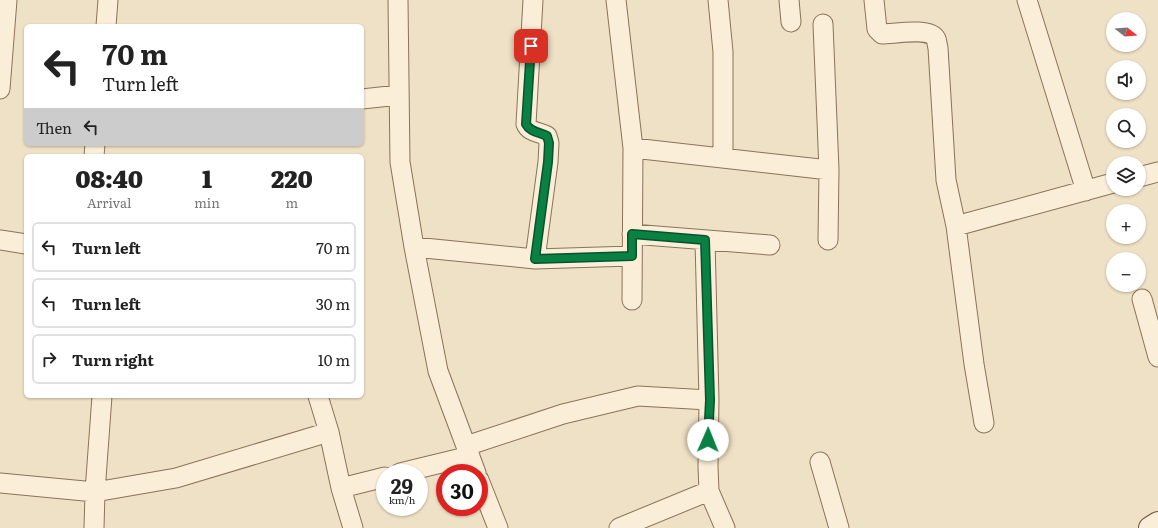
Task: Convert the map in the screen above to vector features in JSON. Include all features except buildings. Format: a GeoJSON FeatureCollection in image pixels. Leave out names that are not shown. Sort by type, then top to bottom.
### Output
{"type":"FeatureCollection","features":[{"type":"Feature","properties":{"kind":"main road"},"geometry":{"type":"LineString","coordinates":[[1150,528],[1158,523]]}},
{"type":"Feature","properties":{"kind":"street"},"geometry":{"type":"LineString","coordinates":[[0,89],[7,0]]}},
{"type":"Feature","properties":{"kind":"street"},"geometry":{"type":"LineString","coordinates":[[106,24],[108,0]]}},
{"type":"Feature","properties":{"kind":"street"},"geometry":{"type":"LineString","coordinates":[[398,0],[400,162],[414,247],[438,371],[473,464]]}},
{"type":"Feature","properties":{"kind":"street"},"geometry":{"type":"LineString","coordinates":[[533,0],[526,124],[531,130],[547,136],[549,143],[548,162],[535,259]]}},
{"type":"Feature","properties":{"kind":"street"},"geometry":{"type":"LineString","coordinates":[[616,0],[632,148],[632,300]]}},
{"type":"Feature","properties":{"kind":"street"},"geometry":{"type":"LineString","coordinates":[[718,0],[723,52],[723,158]]}},
{"type":"Feature","properties":{"kind":"street"},"geometry":{"type":"LineString","coordinates":[[789,0],[791,22]]}},
{"type":"Feature","properties":{"kind":"street"},"geometry":{"type":"LineString","coordinates":[[874,0],[877,28],[882,34],[920,32],[930,33],[936,38],[938,48],[946,180],[956,226],[974,364],[984,424]]}},
{"type":"Feature","properties":{"kind":"street"},"geometry":{"type":"LineString","coordinates":[[1027,0],[1086,191]]}},
{"type":"Feature","properties":{"kind":"street"},"geometry":{"type":"LineString","coordinates":[[823,24],[829,170],[828,240]]}},
{"type":"Feature","properties":{"kind":"street"},"geometry":{"type":"LineString","coordinates":[[364,99],[399,95]]}},
{"type":"Feature","properties":{"kind":"street"},"geometry":{"type":"LineString","coordinates":[[632,148],[829,170]]}},
{"type":"Feature","properties":{"kind":"street"},"geometry":{"type":"LineString","coordinates":[[1146,175],[1158,172]]}},
{"type":"Feature","properties":{"kind":"street"},"geometry":{"type":"LineString","coordinates":[[956,226],[1106,185]]}},
{"type":"Feature","properties":{"kind":"street"},"geometry":{"type":"LineString","coordinates":[[632,234],[770,245]]}},
{"type":"Feature","properties":{"kind":"street"},"geometry":{"type":"LineString","coordinates":[[0,240],[24,244]]}},
{"type":"Feature","properties":{"kind":"street"},"geometry":{"type":"LineString","coordinates":[[705,240],[710,400],[708,467],[709,491],[725,528]]}},
{"type":"Feature","properties":{"kind":"street"},"geometry":{"type":"LineString","coordinates":[[414,247],[535,259],[632,256]]}},
{"type":"Feature","properties":{"kind":"street"},"geometry":{"type":"LineString","coordinates":[[1142,299],[1158,357]]}},
{"type":"Feature","properties":{"kind":"street"},"geometry":{"type":"LineString","coordinates":[[428,464],[468,451],[563,414],[638,396],[710,400]]}},
{"type":"Feature","properties":{"kind":"street"},"geometry":{"type":"LineString","coordinates":[[94,528],[102,398]]}},
{"type":"Feature","properties":{"kind":"street"},"geometry":{"type":"LineString","coordinates":[[319,398],[329,432],[341,488],[353,528]]}},
{"type":"Feature","properties":{"kind":"street"},"geometry":{"type":"LineString","coordinates":[[0,483],[96,492],[176,478],[329,432]]}},
{"type":"Feature","properties":{"kind":"street"},"geometry":{"type":"LineString","coordinates":[[820,462],[839,528]]}},
{"type":"Feature","properties":{"kind":"street"},"geometry":{"type":"LineString","coordinates":[[341,488],[376,479]]}},
{"type":"Feature","properties":{"kind":"street"},"geometry":{"type":"LineString","coordinates":[[619,528],[709,491]]}},
{"type":"Feature","properties":{"kind":"street"},"geometry":{"type":"LineString","coordinates":[[488,503],[498,528]]}},
{"type":"Feature","properties":{"kind":"route"},"geometry":{"type":"LineString","coordinates":[[531,46],[526,124],[531,130],[547,136],[549,143],[548,162],[535,259],[632,256],[632,234],[705,240],[710,400],[708,440]]}}]}
